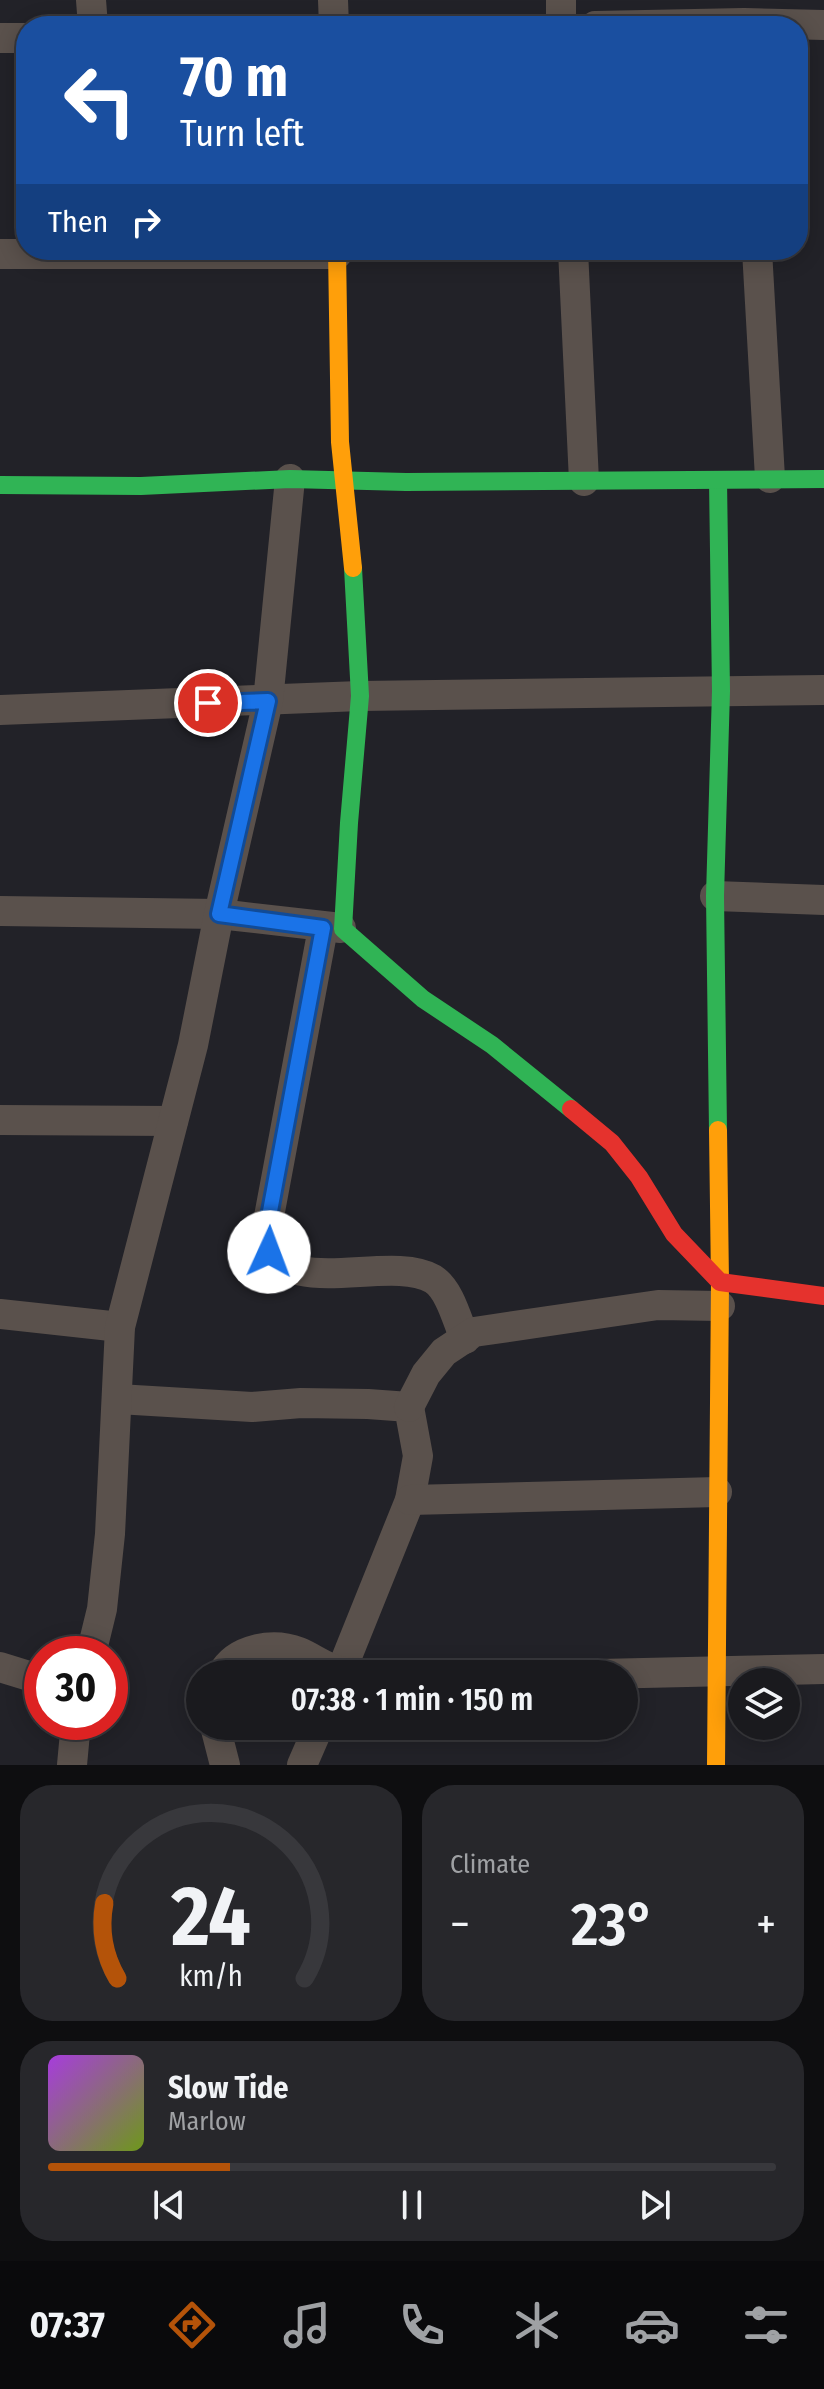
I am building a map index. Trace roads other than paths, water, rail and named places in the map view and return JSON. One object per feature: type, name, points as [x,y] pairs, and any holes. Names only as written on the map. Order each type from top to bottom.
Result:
[{"type":"street","points":[[337,260],[340,442],[356,602],[360,696],[349,823],[333,928],[265,1238],[269,1252],[277,1261],[295,1271],[416,1273],[435,1280],[446,1294],[465,1339]]},
{"type":"street","points":[[573,260],[584,481]]},
{"type":"street","points":[[758,260],[770,478]]},
{"type":"street","points":[[0,485],[141,486],[290,479],[406,482],[824,479]]},
{"type":"street","points":[[95,1636],[106,1579],[120,1327],[193,1045],[219,914],[268,701],[290,479]]},
{"type":"street","points":[[716,1765],[720,1294],[715,896],[721,691],[718,480]]},
{"type":"street","points":[[0,710],[360,696],[824,690]]},
{"type":"street","points":[[715,896],[824,900]]},
{"type":"street","points":[[0,911],[219,914],[333,928],[423,999],[492,1045],[612,1143],[639,1177],[674,1234],[699,1262],[720,1294]]},
{"type":"street","points":[[0,1120],[173,1121]]},
{"type":"street","points":[[345,1660],[410,1500],[418,1456],[409,1407],[426,1374],[444,1352],[474,1332],[720,1294],[824,1296]]},
{"type":"street","points":[[0,1314],[120,1327]]},
{"type":"street","points":[[118,1399],[252,1407],[341,1403],[409,1407]]},
{"type":"street","points":[[410,1500],[717,1492]]},
{"type":"street","points":[[235,1660],[243,1653],[273,1647],[297,1651],[315,1660]]},
{"type":"street","points":[[0,1667],[24,1674]]},
{"type":"street","points":[[638,1673],[824,1669]]},
{"type":"street","points":[[72,1765],[74,1740]]},
{"type":"street","points":[[219,1740],[225,1765]]},
{"type":"street","points":[[302,1765],[313,1740]]}]
